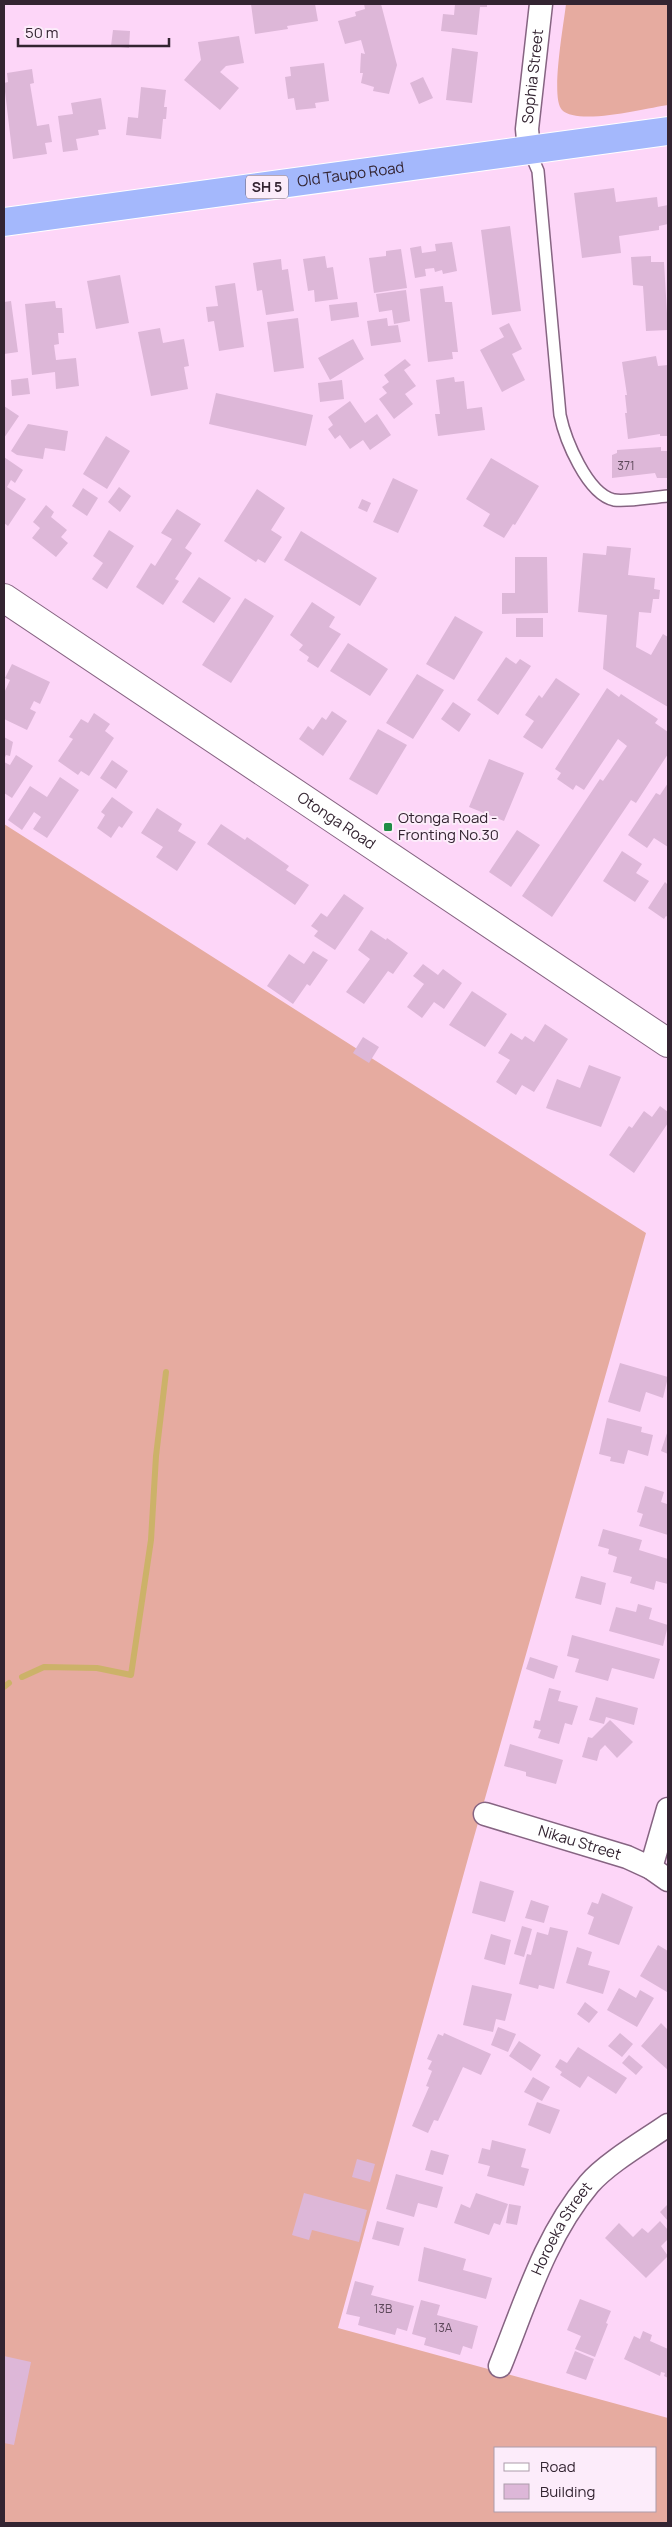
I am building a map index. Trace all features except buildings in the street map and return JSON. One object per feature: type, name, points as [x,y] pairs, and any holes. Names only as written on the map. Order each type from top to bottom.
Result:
[{"type":"highway","name":"Old Taupo Road","points":[[4,222],[668,131]]},
{"type":"street","name":"Sophia Street","points":[[529,150],[527,129],[541,4]]},
{"type":"street","name":"Otonga Road","points":[[4,598],[668,1043]]},
{"type":"street","points":[[660,1874],[668,1809]]},
{"type":"street","name":"Nikau Street","points":[[486,1814],[626,1857],[660,1874]]},
{"type":"street","name":"Horoeka Street","points":[[500,2366],[545,2255],[567,2215],[590,2183],[629,2151],[668,2125]]},
{"type":"lane","points":[[529,150],[538,171],[560,415],[564,434],[585,475],[601,493],[614,500],[668,496]]},
{"type":"shaded area","points":[[566,4],[668,4],[668,105],[597,116],[570,115],[562,110],[557,91],[557,76]]},
{"type":"shaded area","points":[[4,824],[646,1233],[472,1844],[338,2328],[668,2418],[668,2523],[4,2523]]},
{"type":"waterway","points":[[22,1677],[44,1667],[97,1668],[131,1675],[151,1540],[156,1456],[166,1372]]},
{"type":"waterway","points":[[4,1687],[9,1683]]},
{"type":"place","name":"Otonga Road - Fronting No.30","points":[[388,827]]}]
